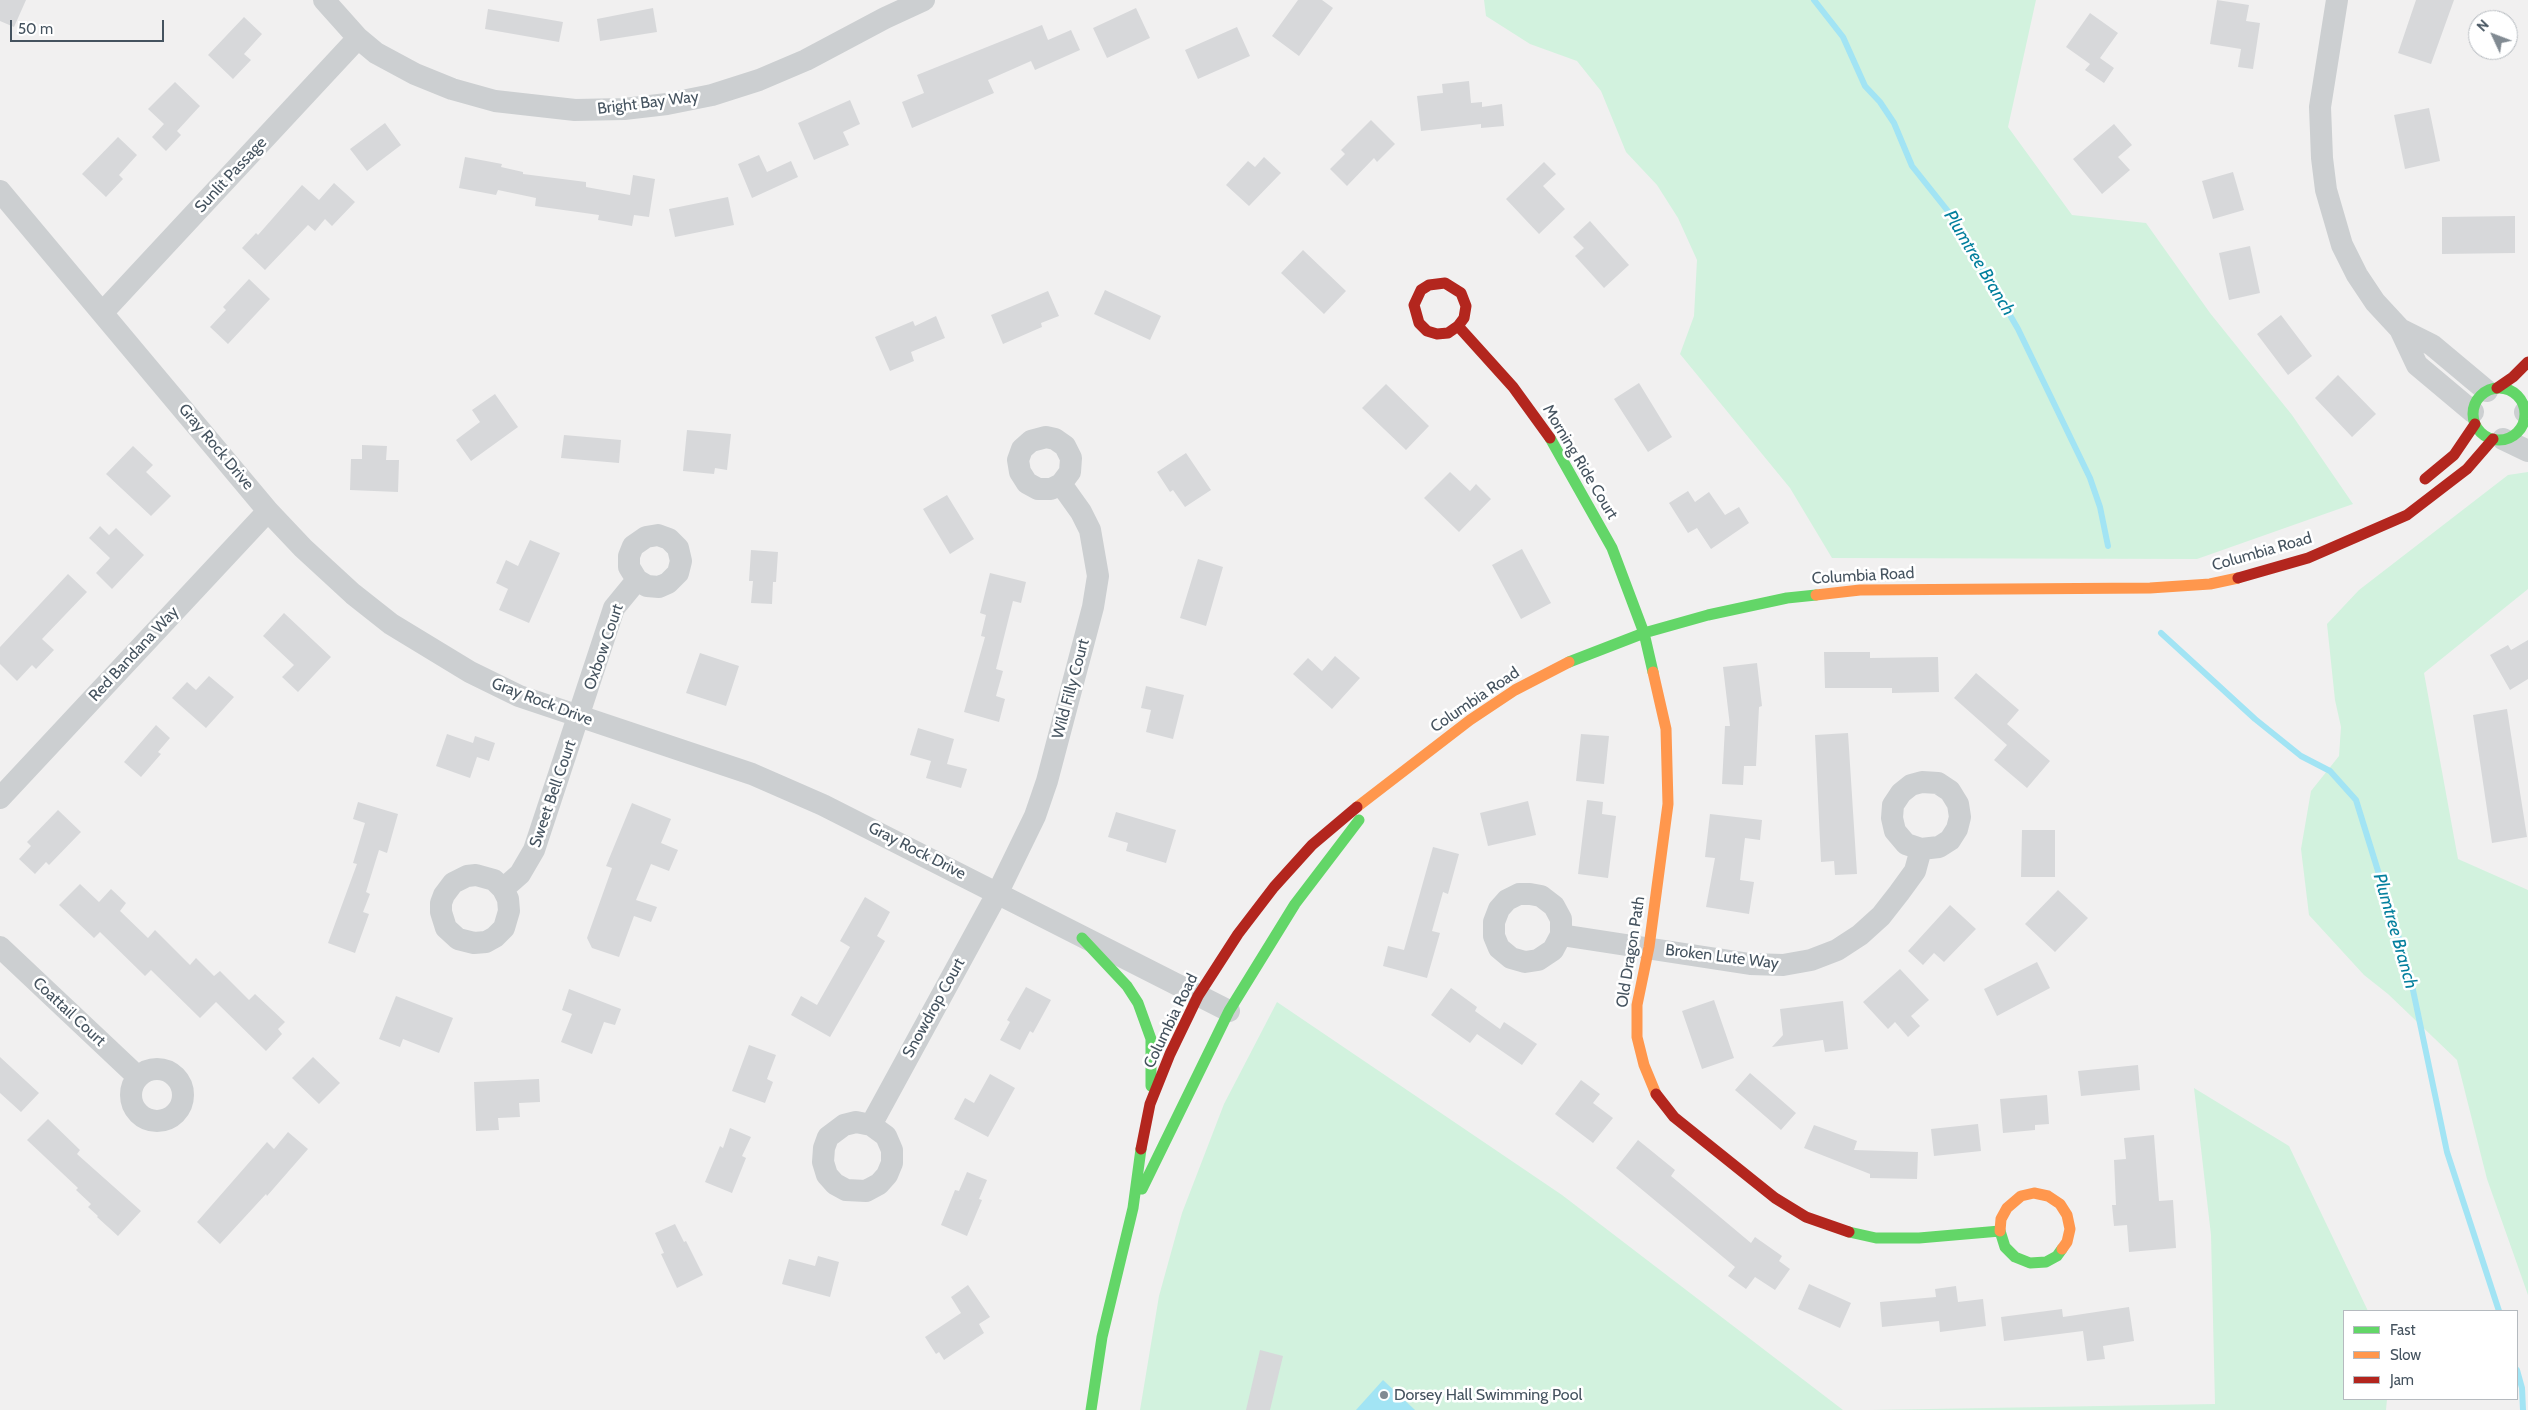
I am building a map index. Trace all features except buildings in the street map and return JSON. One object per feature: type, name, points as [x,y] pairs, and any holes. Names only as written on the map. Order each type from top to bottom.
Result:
[{"type":"street","name":"Bright Bay Way","points":[[324,0],[358,38],[376,53],[415,74],[452,89],[495,101],[575,110],[624,109],[667,104],[712,95],[759,80],[806,60],[885,18],[924,0]]},
{"type":"street","points":[[2336,0],[2320,107],[2322,158],[2329,207],[2342,245],[2357,275],[2375,302],[2400,330],[2417,364],[2474,418],[2486,436],[2528,452]]},
{"type":"street","name":"Sunlit Passage","points":[[104,312],[358,38]]},
{"type":"street","name":"Gray Rock Drive","points":[[0,190],[104,312],[268,511],[303,548],[353,594],[391,624],[470,672],[519,696],[752,774],[839,812],[998,892],[1082,938],[1229,1011]]},
{"type":"street","points":[[1446,282],[1461,292],[1466,306],[1464,318],[1458,326],[1448,333],[1437,334],[1427,330],[1418,323],[1414,305],[1422,290],[1429,285],[1446,282]]},
{"type":"street","name":"Morning Ride Court","points":[[1458,326],[1513,387],[1547,432],[1578,484],[1612,548],[1644,632]]},
{"type":"street","points":[[2400,330],[2432,345],[2492,389],[2514,392],[2526,408],[2525,420],[2517,433],[2498,439]]},
{"type":"street","points":[[2417,486],[2454,455],[2474,418],[2480,396],[2528,362]]},
{"type":"street","name":"Columbia Road","points":[[1091,1410],[1102,1337],[1132,1208],[1150,1104],[1170,1054],[1198,996],[1238,934],[1274,887],[1312,846],[1402,772],[1470,720],[1515,690],[1564,664],[1644,632],[1708,615],[1787,598],[1860,590],[2150,588],[2210,584],[2257,574],[2308,558],[2361,533],[2407,515],[2468,469],[2498,439]]},
{"type":"street","name":"Wild Filly Court","points":[[998,892],[1039,805],[1093,607],[1098,576],[1090,530],[1081,512],[1062,484]]},
{"type":"street","name":"Columbia Road","points":[[2361,533],[2388,510]]},
{"type":"street","name":"Red Bandana Way","points":[[0,798],[268,511]]},
{"type":"street","name":"Oxbow Court","points":[[580,718],[614,608],[637,580]]},
{"type":"street","name":"Old Dragon Path","points":[[1644,632],[1666,729],[1668,766],[1668,804],[1650,947],[1637,1005],[1637,1037],[1644,1066],[1656,1093],[1674,1117],[1697,1137],[1776,1198],[1806,1217],[1839,1230],[1876,1238],[1919,1238],[2000,1232]]},
{"type":"street","name":"Sweet Bell Court","points":[[503,889],[520,874],[534,850],[580,718]]},
{"type":"street","name":"Columbia Road","points":[[1132,1208],[1229,1011],[1295,904],[1361,818],[1402,772]]},
{"type":"street","name":"Broken Lute Way","points":[[1561,935],[1650,947],[1750,964],[1783,965],[1811,960],[1837,950],[1860,935],[1881,916],[1915,871],[1921,850]]},
{"type":"street","name":"Snowdrop Court","points":[[871,1125],[998,892]]},
{"type":"street","points":[[1082,938],[1127,986],[1145,1017],[1151,1039],[1150,1104]]},
{"type":"street","name":"Coattail Court","points":[[0,947],[138,1076]]},
{"type":"street","points":[[2034,1193],[2048,1196],[2060,1204],[2067,1216],[2070,1229],[2067,1242],[2056,1256],[2046,1262],[2030,1263],[2015,1257],[2005,1247],[2000,1232],[2001,1219],[2006,1208],[2020,1196],[2034,1193]]},
{"type":"green space","points":[[1484,0],[2036,0],[2008,127],[2072,215],[2146,223],[2210,313],[2292,415],[2353,504],[2197,559],[1832,558],[1790,488],[1680,354],[1694,316],[1697,260],[1678,218],[1657,185],[1626,152],[1601,91],[1577,61],[1530,44],[1486,16]]},
{"type":"green space","points":[[2528,472],[2528,589],[2424,673],[2458,859],[2528,890],[2528,1295],[2487,1179],[2457,1060],[2388,994],[2364,975],[2309,915],[2301,849],[2311,791],[2339,756],[2341,727],[2335,700],[2327,624],[2359,590],[2508,475]]},
{"type":"green space","points":[[1277,1002],[1562,1195],[1843,1410],[1140,1410],[1159,1296],[1182,1213],[1224,1104]]},
{"type":"green space","points":[[2194,1088],[2289,1146],[2368,1310],[2343,1310],[2343,1400],[2387,1400],[2386,1410],[1872,1410],[2215,1404],[2211,1235]]},
{"type":"water","name":"Dorsey Hall Swimming Pool","points":[[1383,1380],[1415,1410],[1356,1410]]},
{"type":"waterway","name":"Plumtree Branch","points":[[1814,0],[1843,37],[1865,86],[1880,102],[1894,123],[1912,166],[1955,220],[2018,329],[2090,478],[2100,507],[2108,546]]},
{"type":"waterway","name":"Plumtree Branch","points":[[2161,633],[2255,719],[2301,756],[2330,771],[2356,800],[2409,971],[2447,1152],[2499,1310]]},
{"type":"waterway","name":"Plumtree Branch","points":[[2518,1374],[2522,1388],[2523,1410]]},
{"type":"traffic: fast","points":[[2499,388],[2509,390],[2517,396],[2523,404],[2525,414],[2523,424],[2517,432],[2509,438],[2499,440],[2489,438],[2481,432],[2475,424],[2473,414],[2475,404],[2481,396],[2489,390],[2499,388]]},
{"type":"traffic: fast","points":[[1550,438],[1612,548],[1644,633],[1653,672]]},
{"type":"traffic: fast","points":[[1569,662],[1644,633],[1708,615],[1787,598],[1816,595]]},
{"type":"traffic: fast","points":[[1142,1189],[1229,1011],[1295,904],[1359,820]]},
{"type":"traffic: fast","points":[[1082,938],[1127,986],[1138,1003],[1151,1039],[1151,1086]]},
{"type":"traffic: fast","points":[[1091,1410],[1102,1337],[1133,1208],[1141,1149]]},
{"type":"traffic: fast","points":[[1849,1232],[1876,1238],[1919,1238],[2000,1231],[2005,1247],[2015,1257],[2030,1263],[2046,1262],[2057,1256],[2062,1249]]},
{"type":"traffic: slow","points":[[1816,595],[1860,590],[2150,588],[2210,584],[2238,578]]},
{"type":"traffic: slow","points":[[1357,807],[1470,720],[1515,690],[1569,662]]},
{"type":"traffic: slow","points":[[1653,672],[1666,729],[1668,804],[1649,947],[1637,1005],[1637,1037],[1644,1065],[1656,1094]]},
{"type":"traffic: slow","points":[[2000,1231],[2001,1219],[2007,1208],[2021,1196],[2034,1193],[2048,1196],[2060,1204],[2067,1215],[2070,1229],[2067,1242],[2062,1249]]},
{"type":"traffic: jam","points":[[1458,326],[1464,318],[1466,306],[1461,293],[1445,283],[1429,285],[1421,290],[1414,305],[1419,323],[1427,331],[1437,334],[1448,333],[1458,326],[1513,387],[1550,438]]},
{"type":"traffic: jam","points":[[2497,388],[2513,377],[2528,362]]},
{"type":"traffic: jam","points":[[2425,479],[2454,455],[2475,424]]},
{"type":"traffic: jam","points":[[2238,578],[2308,558],[2407,515],[2467,469],[2493,439]]},
{"type":"traffic: jam","points":[[1141,1149],[1150,1104],[1170,1054],[1198,996],[1238,934],[1274,887],[1312,845],[1357,807]]},
{"type":"traffic: jam","points":[[1656,1094],[1674,1117],[1775,1198],[1806,1217],[1849,1232]]},
{"type":"place","name":"Dorsey Hall Swimming Pool","points":[[1384,1395]]}]
